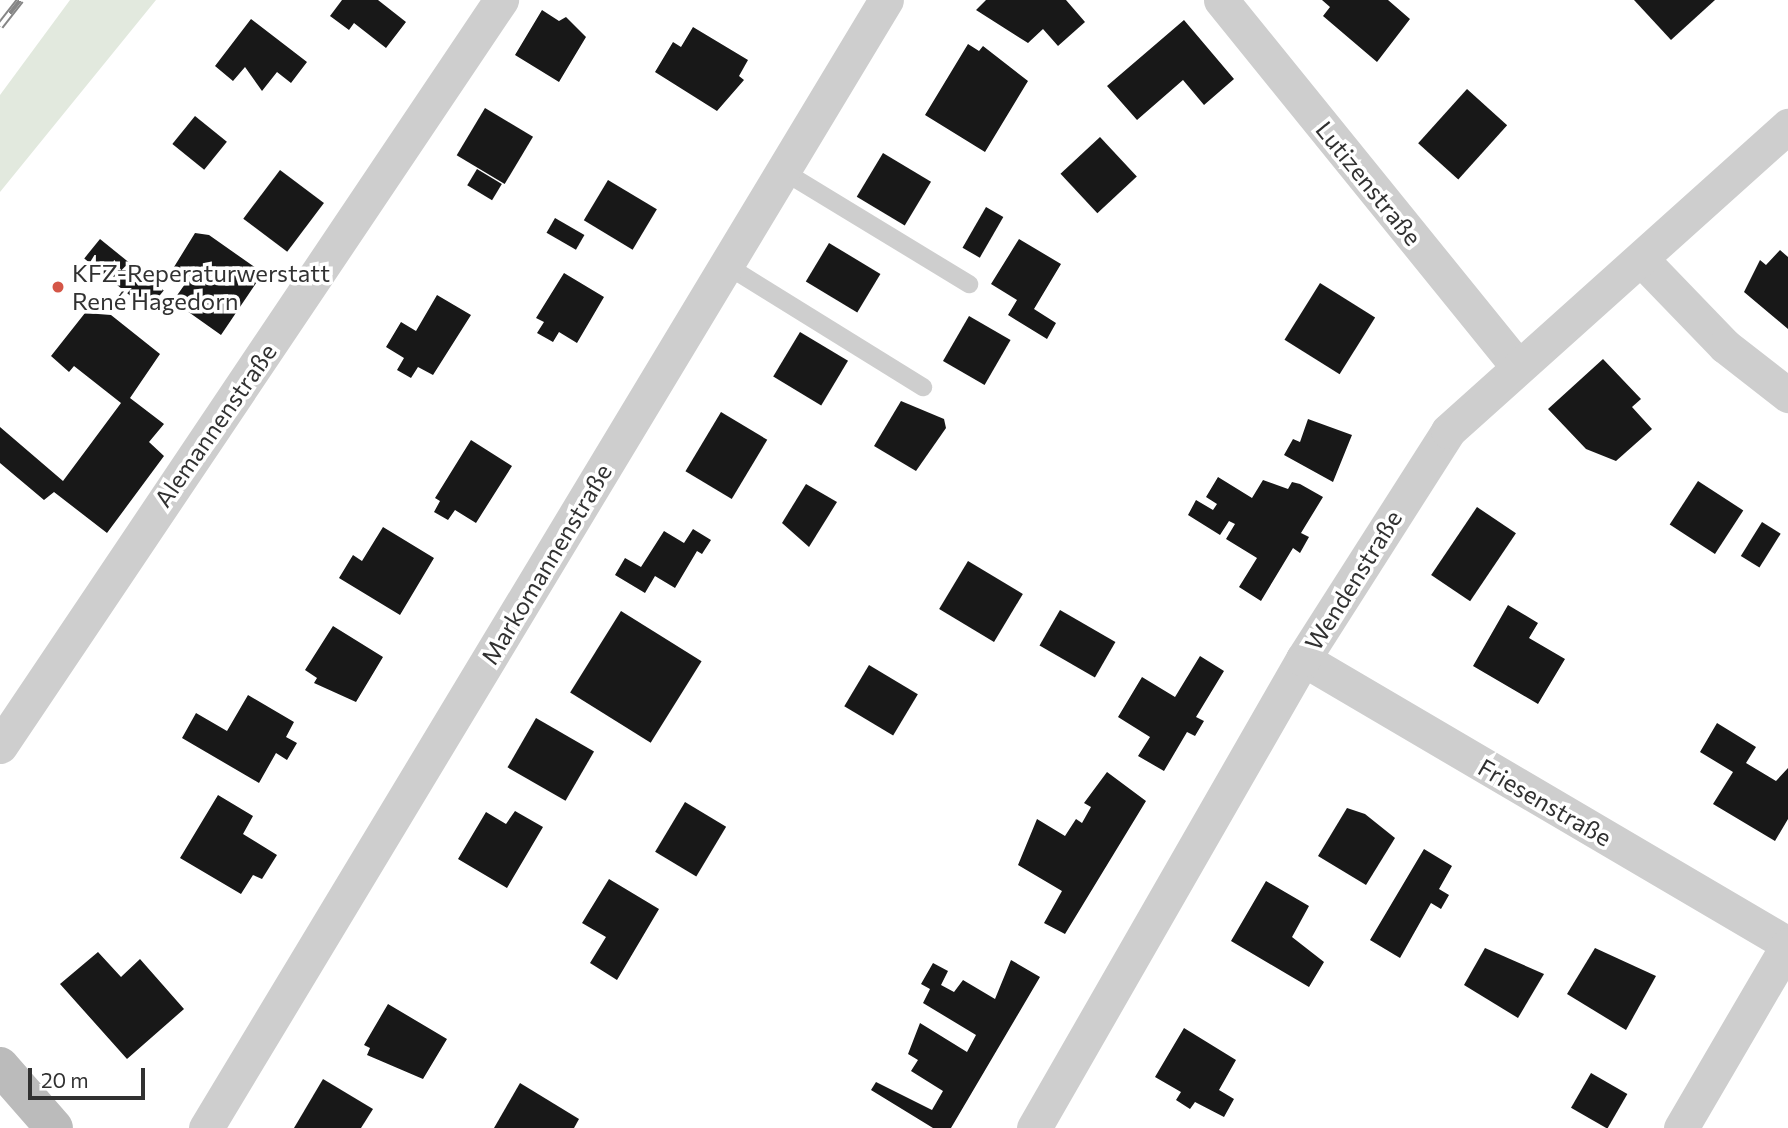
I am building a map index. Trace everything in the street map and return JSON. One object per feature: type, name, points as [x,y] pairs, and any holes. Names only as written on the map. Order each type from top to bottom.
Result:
[{"type":"street","name":"Alemannenstraße","points":[[0,746],[501,0]]},
{"type":"street","name":"Markomannenstraße","points":[[206,1128],[886,0]]},
{"type":"street","name":"Lutizenstraße","points":[[1221,0],[1517,366]]},
{"type":"street","name":"Wendenstraße","points":[[1034,1128],[1303,659],[1448,430],[1517,366],[1643,260],[1788,126]]},
{"type":"street","points":[[1643,260],[1725,345],[1788,395]]},
{"type":"street","name":"Friesenstraße","points":[[1303,659],[1788,945]]},
{"type":"street","points":[[1681,1128],[1788,945]]},
{"type":"street","points":[[0,1066],[54,1128]]},
{"type":"lane","points":[[783,172],[969,284]]},
{"type":"lane","points":[[726,265],[923,387]]},
{"type":"shaded area","points":[[70,0],[156,0],[0,192],[0,95]]},
{"type":"building","points":[[342,0],[378,0],[406,22],[386,48],[354,23],[349,30],[330,16]]},
{"type":"building","points":[[986,0],[1066,0],[1085,22],[1058,46],[1043,29],[1028,43],[976,10]]},
{"type":"building","points":[[1322,0],[1388,0],[1410,19],[1377,62],[1323,16],[1330,7]]},
{"type":"building","points":[[1634,0],[1715,0],[1671,40]]},
{"type":"building","points":[[542,10],[559,21],[566,17],[586,37],[559,82],[515,55]]},
{"type":"building","points":[[251,19],[307,62],[291,83],[277,72],[262,91],[245,67],[233,81],[215,66]]},
{"type":"building","points":[[1184,20],[1234,79],[1204,105],[1183,80],[1137,120],[1107,86]]},
{"type":"building","points":[[693,27],[748,60],[739,76],[744,80],[717,111],[655,72],[673,42],[681,47]]},
{"type":"building","points":[[968,44],[979,51],[983,46],[1028,81],[985,152],[925,115]]},
{"type":"building","points":[[1467,89],[1507,125],[1458,179],[1418,143]]},
{"type":"building","points":[[485,108],[533,137],[505,184],[457,155]]},
{"type":"building","points":[[195,116],[227,142],[204,170],[172,144]]},
{"type":"building","points":[[1100,137],[1137,176],[1097,213],[1061,174]]},
{"type":"building","points":[[883,153],[931,182],[905,226],[857,197]]},
{"type":"building","points":[[477,169],[502,184],[492,200],[467,185]]},
{"type":"building","points":[[280,170],[324,203],[287,252],[243,219]]},
{"type":"building","points":[[608,180],[657,209],[633,250],[584,220]]},
{"type":"building","points":[[986,207],[1003,217],[980,258],[962,248]]},
{"type":"building","points":[[555,218],[584,235],[576,250],[546,233]]},
{"type":"building","points":[[195,233],[209,235],[263,273],[221,335],[173,301],[190,277],[174,267]]},
{"type":"building","points":[[100,239],[164,291],[148,310],[84,258]]},
{"type":"building","points":[[1019,239],[1061,264],[1034,309],[1056,323],[1047,339],[1008,315],[1017,300],[991,284]]},
{"type":"building","points":[[829,243],[880,274],[857,312],[806,282]]},
{"type":"building","points":[[1780,250],[1788,257],[1788,329],[1744,292],[1760,260],[1766,265]]},
{"type":"building","points":[[564,273],[604,297],[577,343],[559,332],[553,342],[537,333],[544,322],[536,318]]},
{"type":"building","points":[[1320,283],[1375,317],[1340,374],[1284,340]]},
{"type":"building","points":[[437,295],[471,315],[433,375],[418,367],[411,378],[397,370],[404,358],[386,347],[401,322],[416,331]]},
{"type":"building","points":[[85,313],[111,315],[160,354],[130,398],[164,424],[149,442],[164,456],[107,533],[54,492],[44,500],[0,463],[0,427],[63,481],[121,403],[74,366],[69,372],[51,356]]},
{"type":"building","points":[[969,316],[1011,340],[985,385],[943,361]]},
{"type":"building","points":[[800,332],[848,361],[821,405],[773,377]]},
{"type":"building","points":[[1603,359],[1641,399],[1632,407],[1652,429],[1616,461],[1586,449],[1548,409]]},
{"type":"building","points":[[901,401],[944,419],[946,428],[916,471],[874,446]]},
{"type":"building","points":[[721,412],[767,440],[732,499],[685,471]]},
{"type":"building","points":[[1308,419],[1352,435],[1333,482],[1284,455],[1293,439],[1300,442]]},
{"type":"building","points":[[471,440],[512,466],[476,523],[455,510],[448,520],[434,512],[440,501],[435,498]]},
{"type":"building","points":[[1218,477],[1252,498],[1263,480],[1288,489],[1292,482],[1300,484],[1323,497],[1301,533],[1309,537],[1300,553],[1293,548],[1261,601],[1239,587],[1257,558],[1226,539],[1235,524],[1229,521],[1220,535],[1188,515],[1196,500],[1213,510],[1217,504],[1206,497]]},
{"type":"building","points":[[1698,481],[1743,510],[1715,554],[1670,525]]},
{"type":"building","points":[[806,484],[837,502],[809,547],[782,523]]},
{"type":"building","points":[[1477,507],[1516,533],[1470,601],[1431,575]]},
{"type":"building","points":[[1762,522],[1781,534],[1759,568],[1741,556]]},
{"type":"building","points":[[383,527],[434,558],[400,615],[339,578],[353,555],[362,561]]},
{"type":"building","points":[[693,529],[711,540],[702,554],[697,551],[675,588],[655,576],[645,593],[615,575],[625,558],[641,567],[664,531],[684,543]]},
{"type":"building","points":[[968,561],[1023,594],[994,642],[939,609]]},
{"type":"building","points":[[1508,605],[1538,623],[1529,638],[1565,659],[1538,704],[1473,666]]},
{"type":"building","points":[[1060,610],[1115,642],[1095,678],[1040,646]]},
{"type":"building","points":[[621,611],[702,661],[651,743],[570,692]]},
{"type":"building","points":[[333,626],[383,657],[356,702],[314,683],[317,678],[305,670]]},
{"type":"building","points":[[1200,656],[1224,671],[1196,717],[1204,721],[1195,736],[1187,732],[1164,771],[1138,756],[1150,737],[1118,717],[1142,677],[1175,697]]},
{"type":"building","points":[[869,665],[918,694],[893,736],[844,706]]},
{"type":"building","points":[[248,695],[294,722],[286,737],[297,743],[287,760],[276,753],[259,783],[182,738],[196,713],[227,731]]},
{"type":"building","points":[[536,718],[594,752],[566,801],[508,767]]},
{"type":"building","points":[[1717,723],[1756,747],[1746,763],[1776,781],[1788,768],[1788,819],[1775,841],[1713,804],[1733,772],[1700,752]]},
{"type":"building","points":[[1107,772],[1146,801],[1065,934],[1044,923],[1062,891],[1018,865],[1037,819],[1065,836],[1076,819],[1082,823],[1091,807],[1084,803]]},
{"type":"building","points":[[218,795],[253,816],[243,834],[277,855],[262,879],[253,875],[241,894],[180,858]]},
{"type":"building","points":[[685,802],[726,827],[696,876],[655,852]]},
{"type":"building","points":[[1347,808],[1365,814],[1395,838],[1366,885],[1318,856]]},
{"type":"building","points":[[515,811],[543,827],[507,888],[458,859],[486,812],[506,824]]},
{"type":"building","points":[[1424,849],[1452,866],[1439,889],[1449,895],[1441,909],[1431,903],[1400,958],[1370,940]]},
{"type":"building","points":[[609,879],[659,909],[617,980],[590,963],[606,937],[582,923]]},
{"type":"building","points":[[1266,881],[1309,906],[1292,937],[1324,962],[1309,987],[1231,941]]},
{"type":"building","points":[[1485,948],[1544,974],[1518,1018],[1464,985]]},
{"type":"building","points":[[1595,948],[1656,976],[1626,1030],[1567,994]]},
{"type":"building","points":[[98,952],[121,977],[140,959],[184,1009],[127,1059],[60,984]]},
{"type":"building","points":[[1011,960],[1040,977],[951,1128],[933,1128],[871,1090],[876,1082],[932,1110],[943,1091],[911,1071],[918,1060],[908,1054],[920,1023],[967,1052],[976,1035],[923,1003],[930,989],[921,984],[933,963],[948,971],[941,985],[954,992],[963,980],[995,999]]},
{"type":"building","points":[[388,1004],[447,1039],[423,1079],[367,1055],[370,1048],[364,1045]]},
{"type":"building","points":[[1184,1028],[1236,1060],[1219,1090],[1234,1099],[1224,1117],[1195,1102],[1190,1109],[1176,1100],[1181,1092],[1155,1077]]},
{"type":"building","points":[[1591,1073],[1627,1094],[1608,1128],[1571,1108]]},
{"type":"building","points":[[323,1079],[373,1109],[361,1128],[294,1128]]},
{"type":"building","points":[[520,1083],[579,1119],[574,1128],[494,1128]]},
{"type":"railway","points":[[0,26],[20,0]]},
{"type":"place","name":"KFZ-Reperaturwerstatt René Hagedorn","points":[[58,287]]}]
